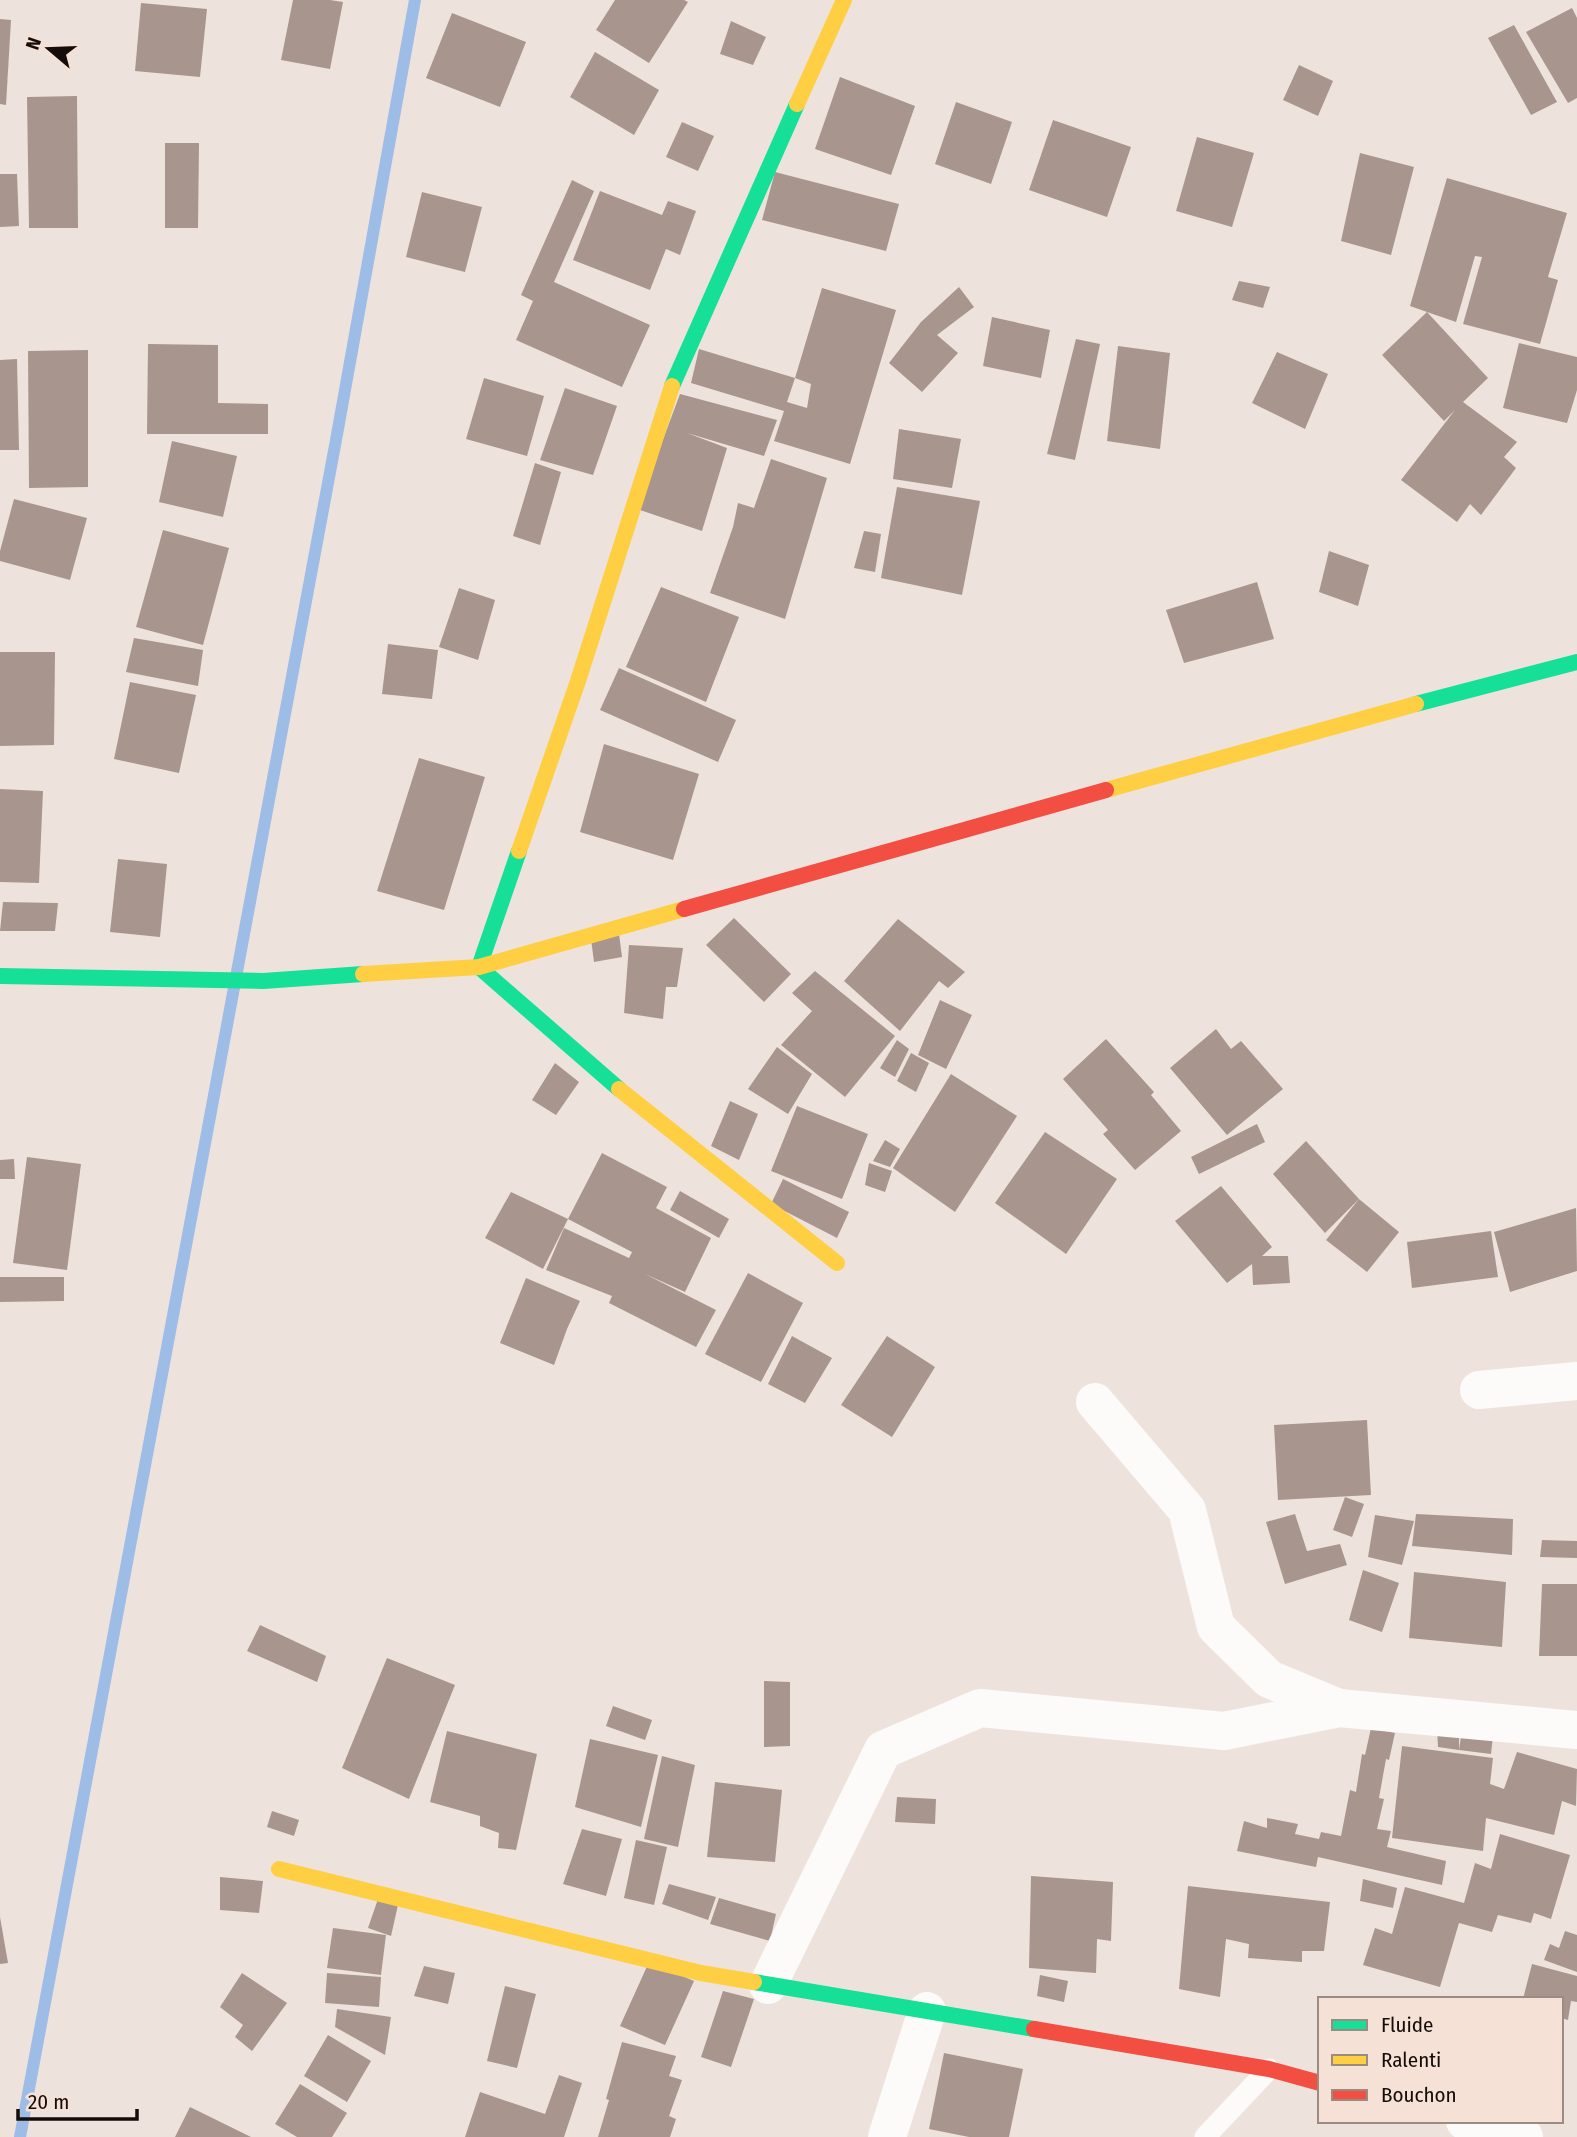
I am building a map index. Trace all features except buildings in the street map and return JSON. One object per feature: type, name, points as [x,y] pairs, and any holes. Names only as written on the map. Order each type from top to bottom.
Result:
[{"type":"street","points":[[479,967],[578,681],[676,375],[844,0]]},
{"type":"street","points":[[0,976],[262,981],[479,967],[1374,715],[1577,662]]},
{"type":"street","points":[[479,967],[641,1108],[837,1263]]},
{"type":"street","points":[[1479,1390],[1577,1381]]},
{"type":"street","points":[[1095,1402],[1188,1510],[1216,1627],[1269,1679],[1339,1708]]},
{"type":"street","points":[[768,1985],[883,1750],[980,1708],[1224,1731],[1339,1708],[1577,1730]]},
{"type":"street","points":[[279,1868],[701,1973],[1269,2069],[1318,2082]]},
{"type":"street","points":[[887,2137],[928,2011]]},
{"type":"street","points":[[1472,2123],[1524,2137]]},
{"type":"lane","points":[[1205,2137],[1269,2069]]},
{"type":"waterway","points":[[20,2137],[336,440],[415,0]]},
{"type":"traffic: fast","points":[[672,386],[797,104]]},
{"type":"traffic: fast","points":[[1416,704],[1577,662]]},
{"type":"traffic: fast","points":[[519,851],[479,967],[619,1089]]},
{"type":"traffic: fast","points":[[0,976],[263,981],[363,974]]},
{"type":"traffic: fast","points":[[754,1982],[1034,2029]]},
{"type":"traffic: slow","points":[[797,104],[844,0]]},
{"type":"traffic: slow","points":[[519,851],[578,681],[672,386]]},
{"type":"traffic: slow","points":[[1106,790],[1416,704]]},
{"type":"traffic: slow","points":[[363,974],[479,967],[684,909]]},
{"type":"traffic: slow","points":[[619,1089],[837,1263]]},
{"type":"traffic: slow","points":[[279,1869],[701,1973],[754,1982]]},
{"type":"traffic: jam","points":[[684,909],[1106,790]]},
{"type":"traffic: jam","points":[[1034,2029],[1269,2069],[1318,2082]]}]
